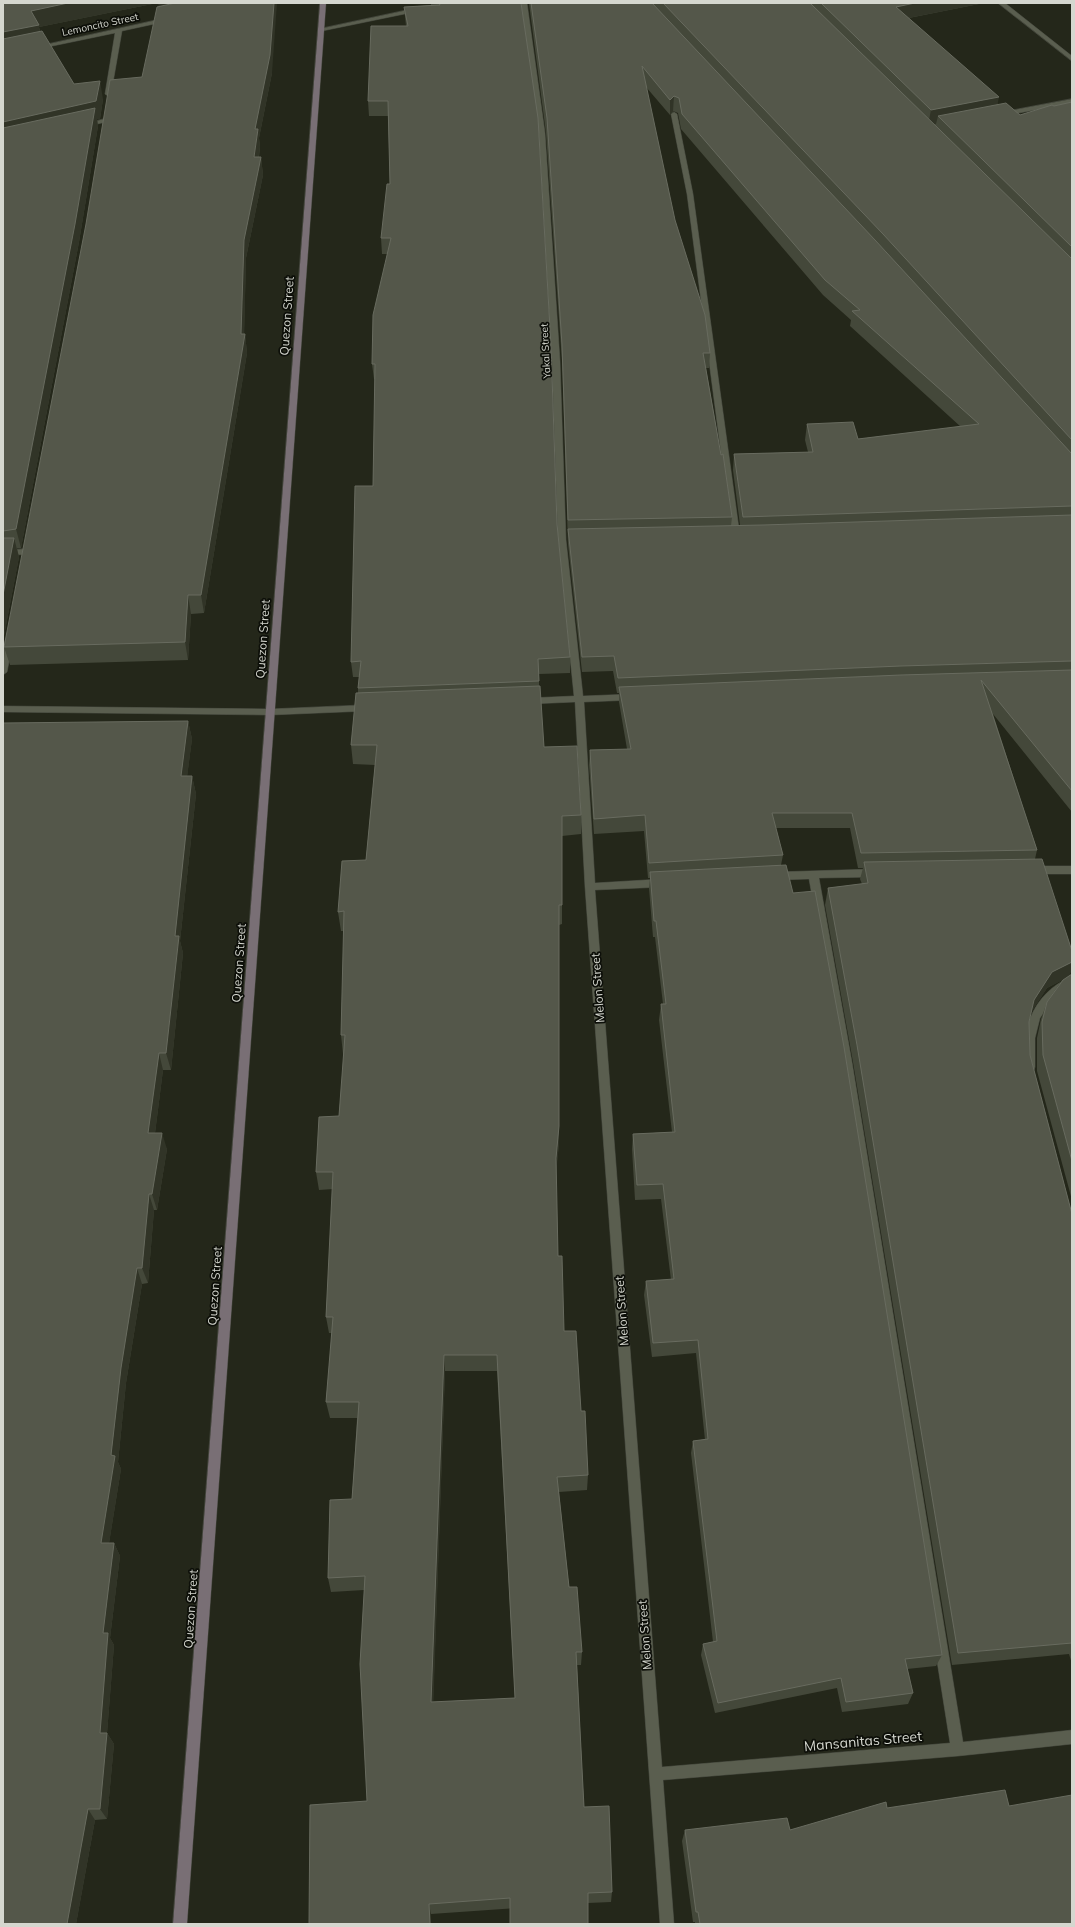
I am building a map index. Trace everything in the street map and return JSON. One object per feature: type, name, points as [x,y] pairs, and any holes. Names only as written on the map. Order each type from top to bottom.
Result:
[{"type":"street","name":"Quezon Street","points":[[180,1924],[323,3]]},
{"type":"street","name":"Yakal Street","points":[[524,3],[542,133],[566,540],[579,699]]},
{"type":"street","points":[[1001,3],[1072,60]]},
{"type":"street","points":[[322,29],[423,9]]},
{"type":"street","name":"Lemoncito Street","points":[[34,48],[170,19]]},
{"type":"street","points":[[73,127],[104,117],[119,30]]},
{"type":"street","points":[[994,116],[1072,101]]},
{"type":"street","points":[[674,114],[690,194],[736,536]]},
{"type":"street","points":[[3,553],[26,552]]},
{"type":"street","points":[[3,672],[10,634]]},
{"type":"street","points":[[523,701],[643,696]]},
{"type":"street","name":"Melon Street","points":[[579,699],[590,887],[666,1924]]},
{"type":"street","points":[[3,709],[270,712],[373,707]]},
{"type":"street","points":[[1025,871],[1072,870]]},
{"type":"street","points":[[766,877],[813,874],[884,873]]},
{"type":"street","points":[[813,874],[850,1077],[958,1750]]},
{"type":"street","points":[[590,887],[670,882]]},
{"type":"street","points":[[1032,1079],[1030,1038],[1035,1017],[1052,992],[1072,981]]},
{"type":"street","name":"Mansanitas Street","points":[[655,1774],[958,1750],[1072,1737]]},
{"type":"building","points":[[3,3],[68,3],[31,11],[39,25],[3,32]]},
{"type":"building","points":[[175,3],[274,3],[270,55],[255,129],[258,129],[254,157],[261,157],[244,240],[241,334],[245,334],[201,595],[188,595],[185,642],[4,647],[86,224],[110,80],[142,77],[157,7]]},
{"type":"building","points":[[439,3],[521,3],[538,118],[551,346],[557,524],[570,657],[538,659],[539,681],[358,688],[361,661],[351,662],[355,486],[373,486],[375,364],[372,364],[373,315],[391,238],[381,238],[387,184],[390,184],[388,101],[368,101],[371,26],[408,26],[404,7],[440,5]]},
{"type":"building","points":[[531,3],[652,3],[875,240],[1072,454],[1072,506],[743,517],[734,454],[813,452],[807,424],[853,422],[858,439],[979,424],[852,311],[860,310],[825,280],[682,114],[679,98],[674,96],[670,100],[642,66],[675,220],[705,315],[710,353],[703,353],[721,455],[723,454],[732,517],[568,520],[562,345],[547,118]]},
{"type":"building","points":[[663,3],[810,3],[1072,259],[1072,440],[883,234]]},
{"type":"building","points":[[821,3],[915,3],[896,7],[999,97],[931,110]]},
{"type":"building","points":[[42,31],[74,84],[100,81],[96,101],[3,122],[3,39]]},
{"type":"building","points":[[1072,102],[1072,247],[938,116],[1006,103],[1020,115],[1052,105],[1054,106]]},
{"type":"building","points":[[95,108],[75,224],[16,529],[3,531],[3,128]]},
{"type":"building","points":[[1072,515],[1072,661],[901,666],[618,678],[614,656],[582,657],[568,529],[763,525]]},
{"type":"building","points":[[3,538],[14,538],[3,595]]},
{"type":"building","points":[[1072,670],[1072,791],[981,680],[1037,850],[861,853],[852,813],[772,813],[783,855],[649,863],[645,815],[594,819],[590,750],[631,749],[619,687],[901,675]]},
{"type":"building","points":[[540,686],[544,747],[577,746],[581,815],[562,816],[562,905],[559,905],[559,1126],[556,1158],[558,1256],[562,1256],[564,1331],[576,1331],[581,1411],[585,1411],[588,1475],[557,1477],[569,1587],[577,1587],[582,1652],[576,1652],[584,1807],[609,1806],[612,1892],[588,1893],[588,1924],[510,1924],[510,1898],[429,1904],[430,1924],[309,1924],[310,1805],[367,1801],[360,1664],[365,1576],[328,1578],[330,1500],[352,1499],[359,1402],[326,1402],[333,1317],[326,1317],[333,1172],[316,1172],[319,1117],[339,1116],[345,1035],[341,1035],[344,911],[338,912],[342,861],[366,860],[377,745],[351,745],[356,693]],"holes":[[[444,1355],[497,1355],[515,1698],[431,1702]]]},
{"type":"building","points":[[188,721],[181,776],[192,776],[175,936],[179,936],[166,1053],[159,1053],[148,1133],[162,1133],[152,1194],[149,1194],[142,1268],[137,1268],[121,1368],[111,1455],[115,1456],[101,1543],[114,1543],[103,1633],[108,1633],[100,1733],[107,1733],[100,1809],[88,1809],[67,1924],[3,1924],[3,723]]},
{"type":"building","points":[[1042,859],[1072,951],[1072,962],[1052,972],[1034,1000],[1029,1022],[1030,1055],[1072,1214],[1072,1643],[958,1653],[857,1045],[828,888],[868,883],[864,862]]},
{"type":"building","points":[[786,865],[793,893],[815,891],[844,1047],[942,1655],[905,1659],[913,1693],[846,1702],[841,1678],[718,1703],[703,1644],[717,1641],[693,1441],[708,1439],[698,1340],[653,1343],[646,1281],[674,1279],[663,1184],[637,1185],[633,1134],[675,1132],[661,1004],[666,1004],[656,921],[654,921],[650,872]]},
{"type":"building","points":[[1072,974],[1072,1161],[1043,1055],[1042,1022],[1047,1002],[1063,980]]},
{"type":"building","points":[[1005,1790],[1009,1806],[1072,1795],[1072,1924],[700,1924],[698,1912],[696,1912],[685,1830],[787,1818],[790,1830],[886,1802],[887,1808]]}]
